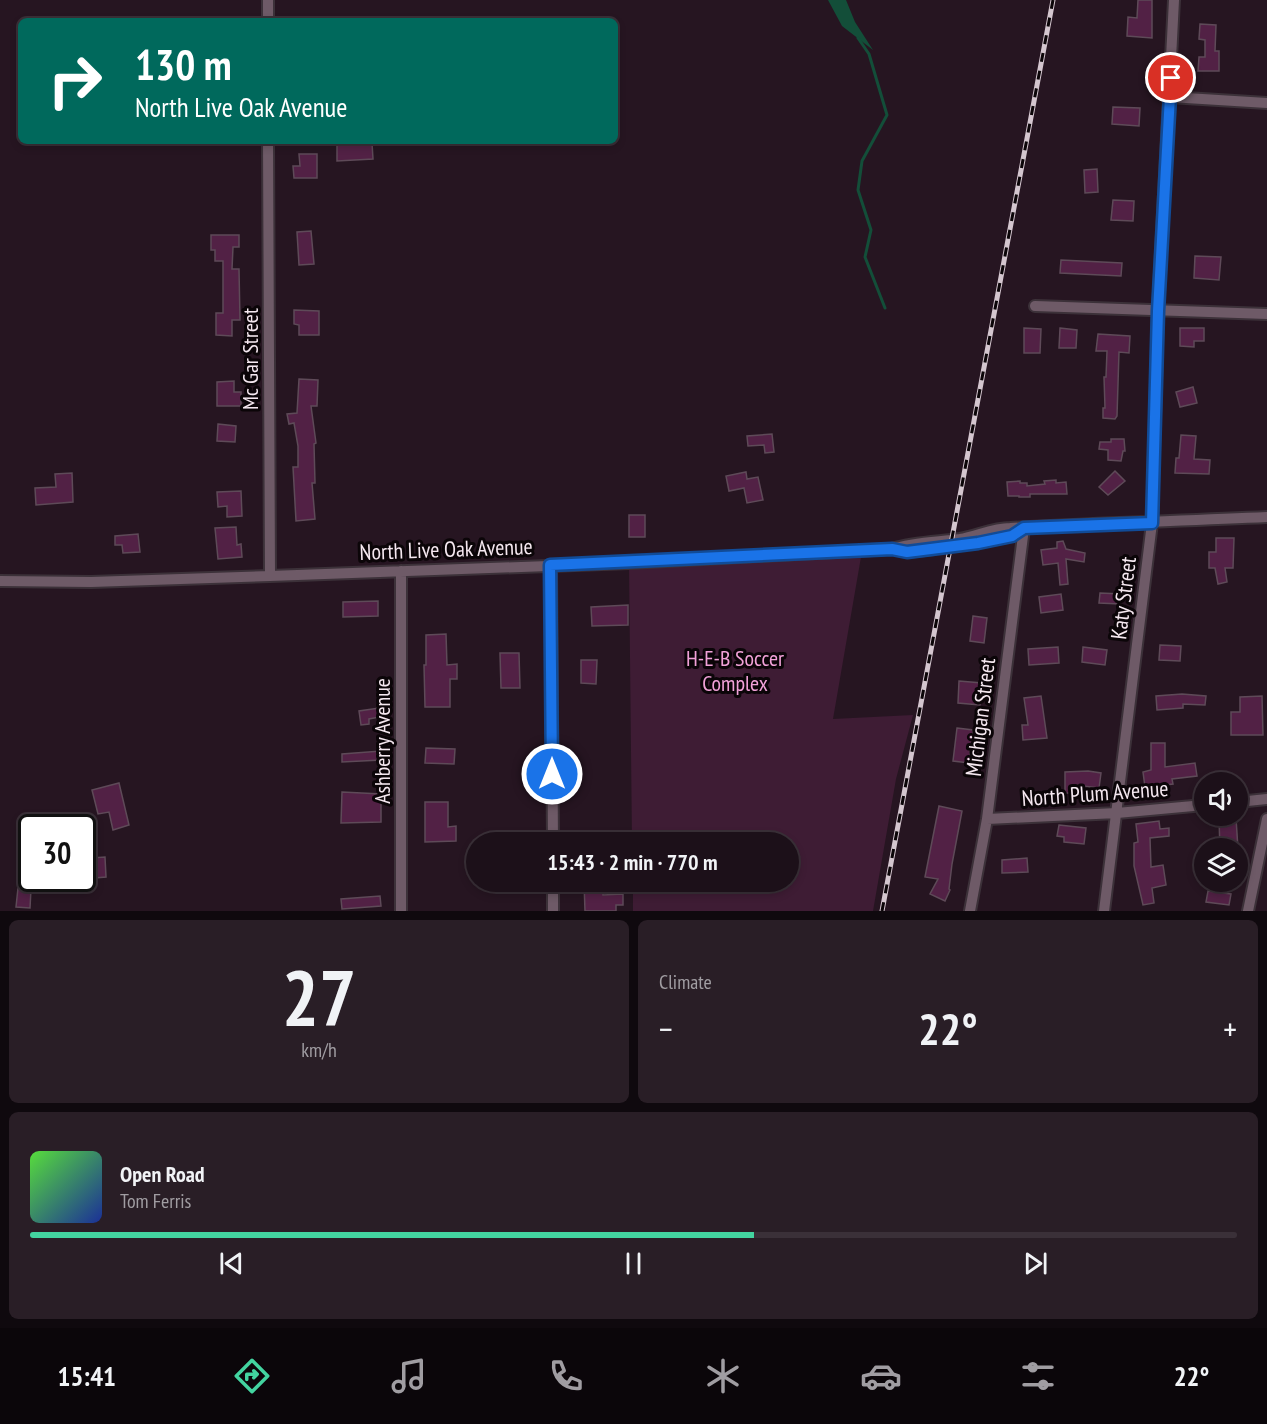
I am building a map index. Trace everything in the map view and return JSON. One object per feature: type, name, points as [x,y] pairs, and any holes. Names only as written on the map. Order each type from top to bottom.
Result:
[{"type":"street","points":[[268,0],[268,18]]},
{"type":"street","name":"Katy Street","points":[[1104,911],[1152,523],[1158,311],[1174,0]]},
{"type":"street","points":[[1170,97],[1267,103]]},
{"type":"street","name":"Mc Gar Street","points":[[268,144],[270,576]]},
{"type":"street","points":[[1035,306],[1267,314]]},
{"type":"street","name":"North Live Oak Avenue","points":[[0,581],[91,582],[550,565],[892,549],[907,552],[978,543],[1012,536],[1024,528],[1267,517]]},
{"type":"street","name":"Michigan Street","points":[[970,911],[987,819],[1024,528]]},
{"type":"street","points":[[550,565],[553,832]]},
{"type":"street","name":"Ashberry Avenue","points":[[401,571],[401,911]]},
{"type":"street","points":[[1248,801],[1267,799]]},
{"type":"street","name":"North Plum Avenue","points":[[987,819],[1117,813],[1194,806]]},
{"type":"street","points":[[1248,911],[1267,819]]},
{"type":"street","points":[[553,892],[553,911]]},
{"type":"green space","name":"H-E-B Soccer Complex","points":[[861,557],[833,719],[913,715],[896,779],[873,911],[633,911],[633,892],[799,892],[799,832],[632,832],[629,563]]},
{"type":"shaded area","points":[[828,0],[846,0],[855,22],[873,50],[842,26]]},
{"type":"building","points":[[1138,0],[1152,0],[1152,38],[1127,36],[1128,17],[1137,18]]},
{"type":"building","points":[[1200,24],[1216,25],[1215,51],[1219,51],[1219,71],[1198,71],[1199,57],[1205,57],[1205,40],[1199,39]]},
{"type":"building","points":[[1113,107],[1140,108],[1139,126],[1112,124]]},
{"type":"building","points":[[337,144],[372,144],[373,159],[337,161]]},
{"type":"building","points":[[299,154],[317,154],[317,178],[294,178],[293,166],[300,166]]},
{"type":"building","points":[[1097,169],[1098,192],[1085,193],[1084,170]]},
{"type":"building","points":[[1113,200],[1134,201],[1133,221],[1111,220]]},
{"type":"building","points":[[311,231],[314,264],[299,265],[297,232]]},
{"type":"building","points":[[211,235],[239,235],[239,247],[233,247],[232,269],[239,269],[240,320],[232,320],[232,336],[216,335],[216,313],[223,313],[223,261],[215,261],[215,250],[211,250]]},
{"type":"building","points":[[1195,256],[1221,257],[1219,280],[1194,278]]},
{"type":"building","points":[[1061,260],[1122,263],[1121,276],[1060,273]]},
{"type":"building","points":[[294,310],[319,311],[319,335],[299,335],[299,325],[294,324]]},
{"type":"building","points":[[1024,328],[1041,329],[1040,353],[1024,353]]},
{"type":"building","points":[[1060,328],[1077,330],[1076,348],[1059,348]]},
{"type":"building","points":[[1180,328],[1204,328],[1204,341],[1194,341],[1194,347],[1180,346]]},
{"type":"building","points":[[1098,334],[1130,336],[1129,353],[1119,352],[1117,416],[1115,419],[1103,418],[1107,351],[1096,351]]},
{"type":"building","points":[[299,379],[318,380],[317,406],[311,406],[316,443],[314,444],[315,483],[312,483],[315,519],[296,521],[293,467],[298,467],[298,446],[294,423],[289,424],[287,414],[297,413]]},
{"type":"building","points":[[234,381],[234,392],[241,392],[241,406],[217,406],[217,382]]},
{"type":"building","points":[[1193,387],[1197,403],[1180,407],[1176,392]]},
{"type":"building","points":[[218,424],[236,426],[235,442],[217,441]]},
{"type":"building","points":[[772,434],[774,452],[765,453],[764,445],[748,446],[747,436]]},
{"type":"building","points":[[1181,435],[1196,436],[1194,459],[1210,460],[1209,474],[1175,473]]},
{"type":"building","points":[[1111,439],[1124,439],[1125,451],[1123,451],[1121,461],[1108,460],[1108,450],[1099,449],[1100,442],[1111,442]]},
{"type":"building","points":[[1115,471],[1125,481],[1108,495],[1099,487]]},
{"type":"building","points":[[746,472],[747,479],[758,477],[763,500],[747,503],[744,488],[729,491],[726,476]]},
{"type":"building","points":[[72,473],[73,502],[36,505],[35,488],[56,487],[55,474]]},
{"type":"building","points":[[1056,480],[1056,483],[1066,482],[1067,494],[1008,496],[1007,482],[1020,481],[1020,483],[1027,483],[1027,486]]},
{"type":"building","points":[[241,491],[242,516],[227,517],[227,506],[218,507],[217,492]]},
{"type":"building","points":[[629,515],[645,515],[645,537],[629,537]]},
{"type":"building","points":[[236,527],[237,545],[241,544],[242,557],[218,559],[215,528]]},
{"type":"building","points":[[138,534],[140,552],[123,553],[122,545],[115,545],[115,536]]},
{"type":"building","points":[[1216,538],[1234,538],[1233,568],[1225,568],[1227,582],[1218,584],[1215,568],[1209,568],[1209,552],[1216,552]]},
{"type":"building","points":[[1063,541],[1066,549],[1085,553],[1084,562],[1066,559],[1068,584],[1060,585],[1058,563],[1043,565],[1041,550],[1057,548],[1057,542]]},
{"type":"building","points":[[1100,593],[1121,594],[1120,604],[1099,603]]},
{"type":"building","points":[[1061,594],[1063,610],[1041,613],[1039,597]]},
{"type":"building","points":[[378,601],[378,616],[343,617],[343,602]]},
{"type":"building","points":[[628,605],[628,625],[592,626],[591,607]]},
{"type":"building","points":[[973,616],[987,618],[984,643],[970,641]]},
{"type":"building","points":[[446,634],[447,665],[457,664],[457,679],[450,679],[450,707],[425,707],[426,635]]},
{"type":"building","points":[[1160,645],[1181,646],[1180,661],[1159,660]]},
{"type":"building","points":[[1058,647],[1059,663],[1029,665],[1028,649]]},
{"type":"building","points":[[1083,647],[1107,650],[1105,665],[1082,662]]},
{"type":"building","points":[[500,653],[519,653],[520,688],[501,688]]},
{"type":"building","points":[[581,660],[597,660],[596,684],[581,683]]},
{"type":"building","points":[[959,681],[982,683],[980,705],[958,703]]},
{"type":"building","points":[[1182,694],[1206,696],[1205,705],[1183,704],[1183,708],[1157,710],[1156,696]]},
{"type":"building","points":[[1041,696],[1047,738],[1023,740],[1022,725],[1028,725],[1024,698]]},
{"type":"building","points":[[1262,696],[1263,735],[1231,735],[1231,712],[1240,712],[1240,697]]},
{"type":"building","points":[[379,708],[380,717],[369,719],[369,724],[361,725],[359,711]]},
{"type":"building","points":[[957,728],[973,730],[969,763],[953,761]]},
{"type":"building","points":[[1151,743],[1165,743],[1165,767],[1195,763],[1196,772],[1194,772],[1194,776],[1172,779],[1173,784],[1145,787],[1143,772],[1151,770]]},
{"type":"building","points":[[426,748],[455,749],[454,764],[425,763]]},
{"type":"building","points":[[381,751],[381,760],[342,762],[342,754]]},
{"type":"building","points":[[1065,772],[1101,773],[1099,788],[1076,785],[1076,793],[1065,793]]},
{"type":"building","points":[[119,783],[129,825],[113,830],[109,812],[98,814],[92,790]]},
{"type":"building","points":[[342,792],[381,794],[381,822],[341,823]]},
{"type":"building","points":[[425,802],[448,802],[448,827],[456,826],[456,841],[425,842]]},
{"type":"building","points":[[939,806],[962,811],[952,864],[950,890],[945,901],[930,894],[938,879],[925,877]]},
{"type":"building","points":[[1159,821],[1160,829],[1169,828],[1169,836],[1150,838],[1151,867],[1163,865],[1166,885],[1152,888],[1154,903],[1143,905],[1134,866],[1134,843],[1138,842],[1136,824]]},
{"type":"building","points":[[1059,825],[1086,828],[1084,844],[1064,842],[1064,837],[1057,836]]},
{"type":"building","points":[[1219,826],[1237,826],[1237,838],[1220,838]]},
{"type":"building","points":[[105,857],[106,877],[96,878],[96,858]]},
{"type":"building","points":[[1027,858],[1028,872],[1002,873],[1002,860]]},
{"type":"building","points":[[18,888],[18,892],[31,892],[30,908],[16,907]]},
{"type":"building","points":[[584,892],[603,892],[603,895],[623,894],[623,905],[616,905],[616,911],[585,911]]},
{"type":"building","points":[[1208,892],[1231,894],[1229,905],[1206,902]]},
{"type":"building","points":[[380,896],[381,906],[342,909],[341,899]]},
{"type":"waterway","points":[[858,38],[869,54],[887,115],[862,161],[858,190],[871,230],[865,257],[885,308]]},
{"type":"railway","points":[[882,911],[1053,0]]},
{"type":"route","points":[[552,774],[550,565],[892,549],[907,552],[978,543],[1012,536],[1024,528],[1152,523],[1158,311],[1171,78]]}]
